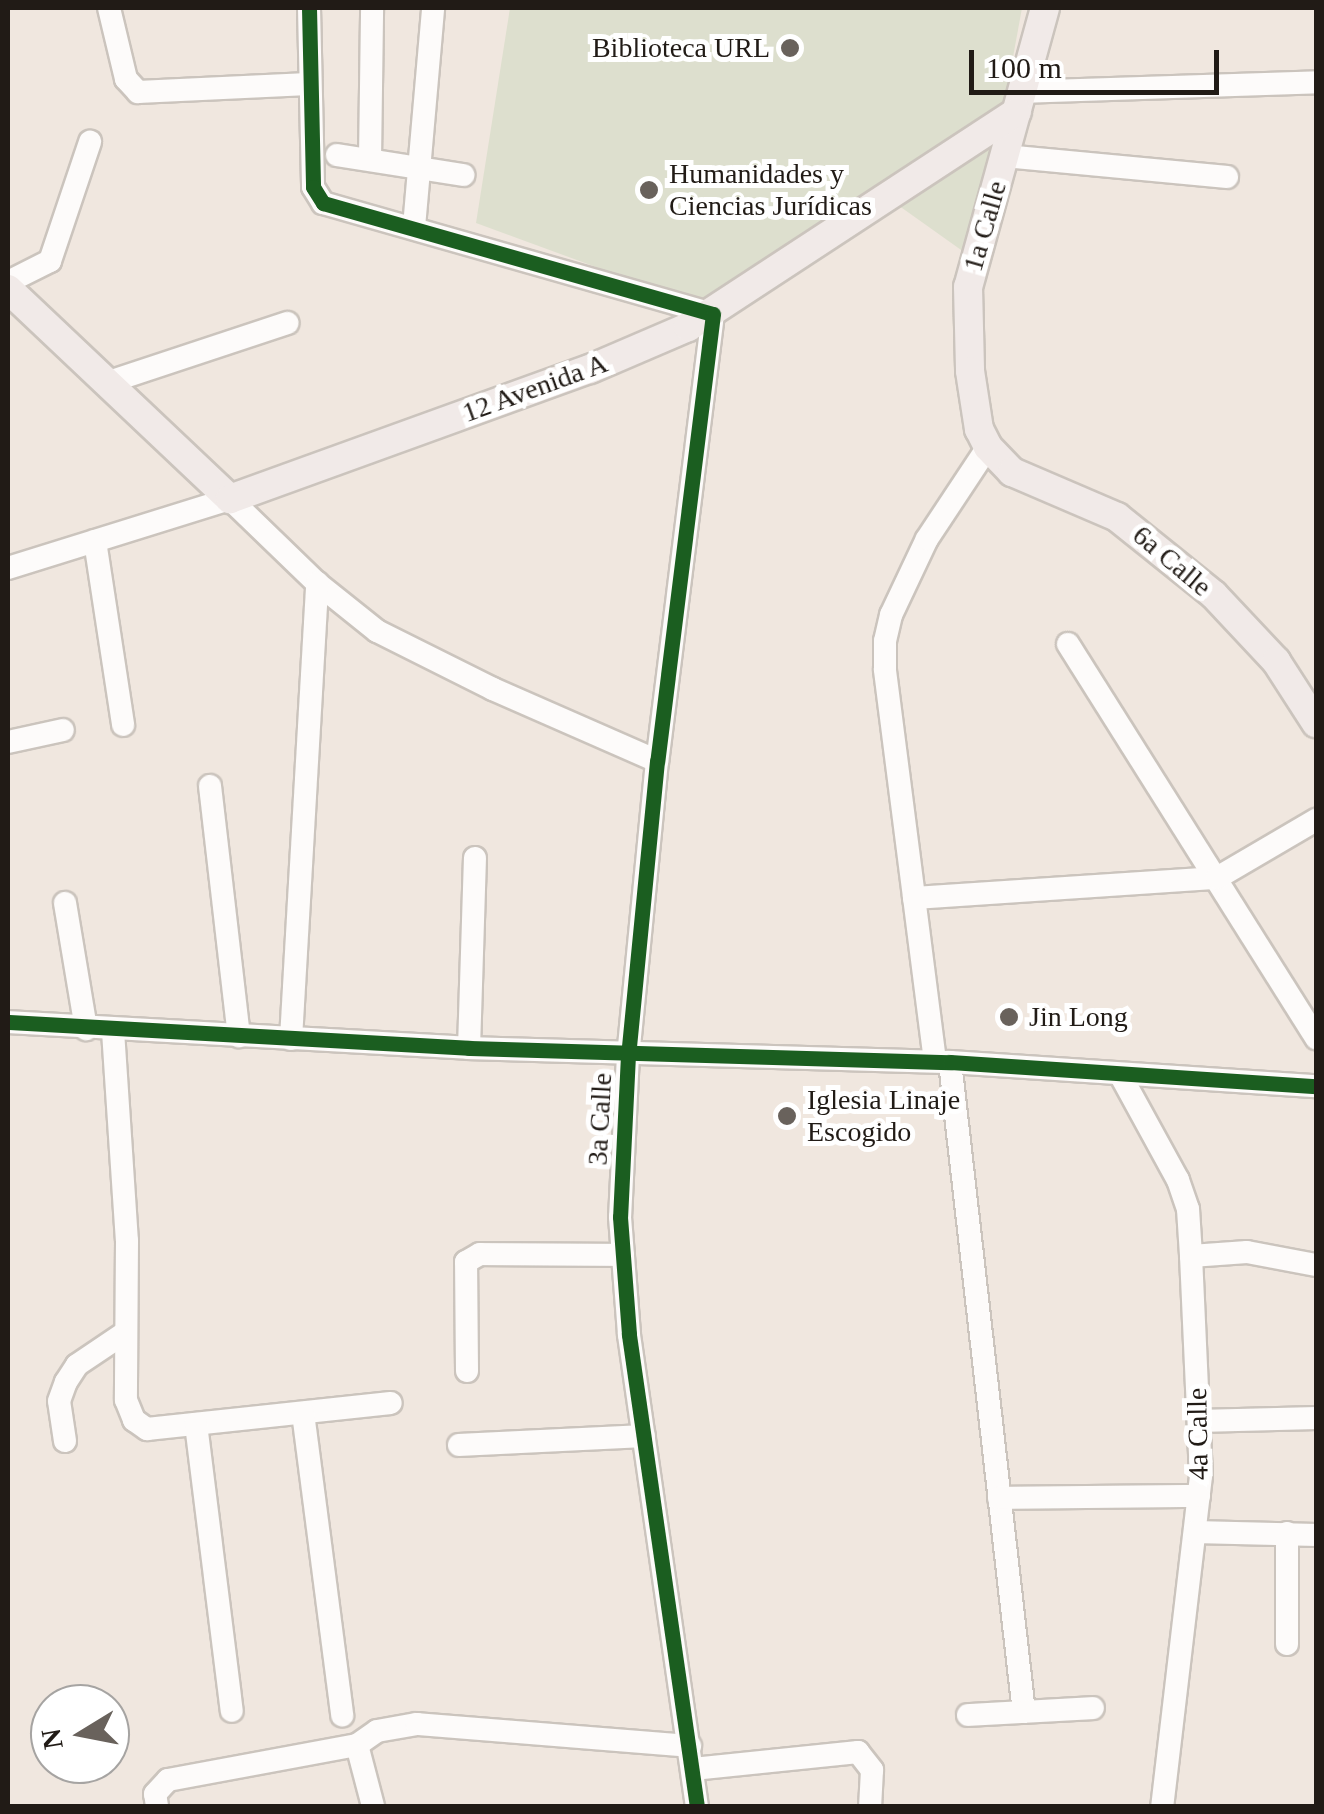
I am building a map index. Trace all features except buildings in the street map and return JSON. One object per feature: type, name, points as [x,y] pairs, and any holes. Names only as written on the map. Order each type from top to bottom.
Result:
[{"type":"main road","name":"1a Calle","points":[[988,448],[974,406],[968,288],[1045,8]]},
{"type":"main road","name":"12 Avenida A","points":[[230,498],[590,370],[713,314],[1020,102]]},
{"type":"main road","points":[[8,285],[230,498]]},
{"type":"main road","name":"6a Calle","points":[[988,448],[1012,472],[1088,501],[1148,538],[1214,594],[1276,661],[1316,723]]},
{"type":"street","points":[[109,8],[126,79],[138,92],[308,84]]},
{"type":"street","points":[[310,8],[308,84],[316,196],[323,203],[713,314]]},
{"type":"street","points":[[370,160],[372,8]]},
{"type":"street","points":[[414,227],[434,8]]},
{"type":"street","points":[[1020,102],[1316,82]]},
{"type":"street","points":[[8,285],[50,262],[90,142]]},
{"type":"street","points":[[337,155],[463,175]]},
{"type":"street","points":[[1005,156],[1226,177]]},
{"type":"street","name":"3a Calle","points":[[697,1806],[644,1436],[620,1217],[628,1054],[656,761],[713,314]]},
{"type":"street","points":[[109,382],[287,322]]},
{"type":"street","points":[[988,448],[927,539],[891,615],[885,641],[914,898],[943,1062],[1024,1712]]},
{"type":"street","points":[[230,498],[317,584],[377,631],[492,689],[656,761]]},
{"type":"street","name":"12 Avenida A","points":[[8,568],[230,498]]},
{"type":"street","points":[[96,540],[123,725]]},
{"type":"street","points":[[291,1039],[317,584]]},
{"type":"street","points":[[1068,644],[1316,1038]]},
{"type":"street","points":[[8,742],[64,730]]},
{"type":"street","points":[[210,786],[239,1036]]},
{"type":"street","points":[[914,898],[1217,878],[1316,820]]},
{"type":"street","points":[[468,1048],[474,858]]},
{"type":"street","points":[[65,902],[86,1029]]},
{"type":"street","points":[[8,1022],[113,1032],[468,1048],[943,1062],[1316,1086]]},
{"type":"street","points":[[113,1032],[126,1240],[126,1400],[134,1420],[147,1429],[391,1404]]},
{"type":"street","name":"4a Calle","points":[[1120,1076],[1178,1180],[1188,1209],[1192,1256],[1199,1496],[1162,1806]]},
{"type":"street","points":[[1192,1256],[1247,1252],[1316,1264]]},
{"type":"street","points":[[468,1372],[466,1262],[480,1254],[623,1255]]},
{"type":"street","points":[[65,1441],[59,1401],[66,1382],[77,1365],[126,1332]]},
{"type":"street","points":[[302,1413],[342,1715]]},
{"type":"street","points":[[1199,1421],[1316,1418]]},
{"type":"street","points":[[196,1424],[232,1711]]},
{"type":"street","points":[[459,1445],[644,1436]]},
{"type":"street","points":[[999,1498],[1199,1496]]},
{"type":"street","points":[[1194,1532],[1316,1535]]},
{"type":"street","points":[[1287,1534],[1287,1644]]},
{"type":"street","points":[[968,1715],[1093,1708]]},
{"type":"street","points":[[157,1806],[155,1794],[168,1780],[357,1745],[377,1731],[417,1724],[691,1757],[858,1752],[872,1770],[870,1806]]},
{"type":"street","points":[[357,1745],[374,1806]]},
{"type":"green space","points":[[510,8],[1022,8],[1004,106],[712,303],[645,285],[476,223]]},
{"type":"green space","points":[[1011,120],[971,257],[888,198]]},
{"type":"cycle path","points":[[309,8],[313,187],[323,203],[713,314],[657,761],[628,1055],[620,1217],[629,1335],[697,1806]]},
{"type":"cycle path","points":[[8,1022],[469,1048],[950,1062],[1316,1086]]},
{"type":"place","name":"Biblioteca URL","points":[[790,48]]},
{"type":"place","name":"Humanidades y Ciencias Jurídicas","points":[[649,190]]},
{"type":"place","name":"Jin Long","points":[[1009,1017]]},
{"type":"place","name":"Iglesia Linaje Escogido","points":[[787,1116]]}]
